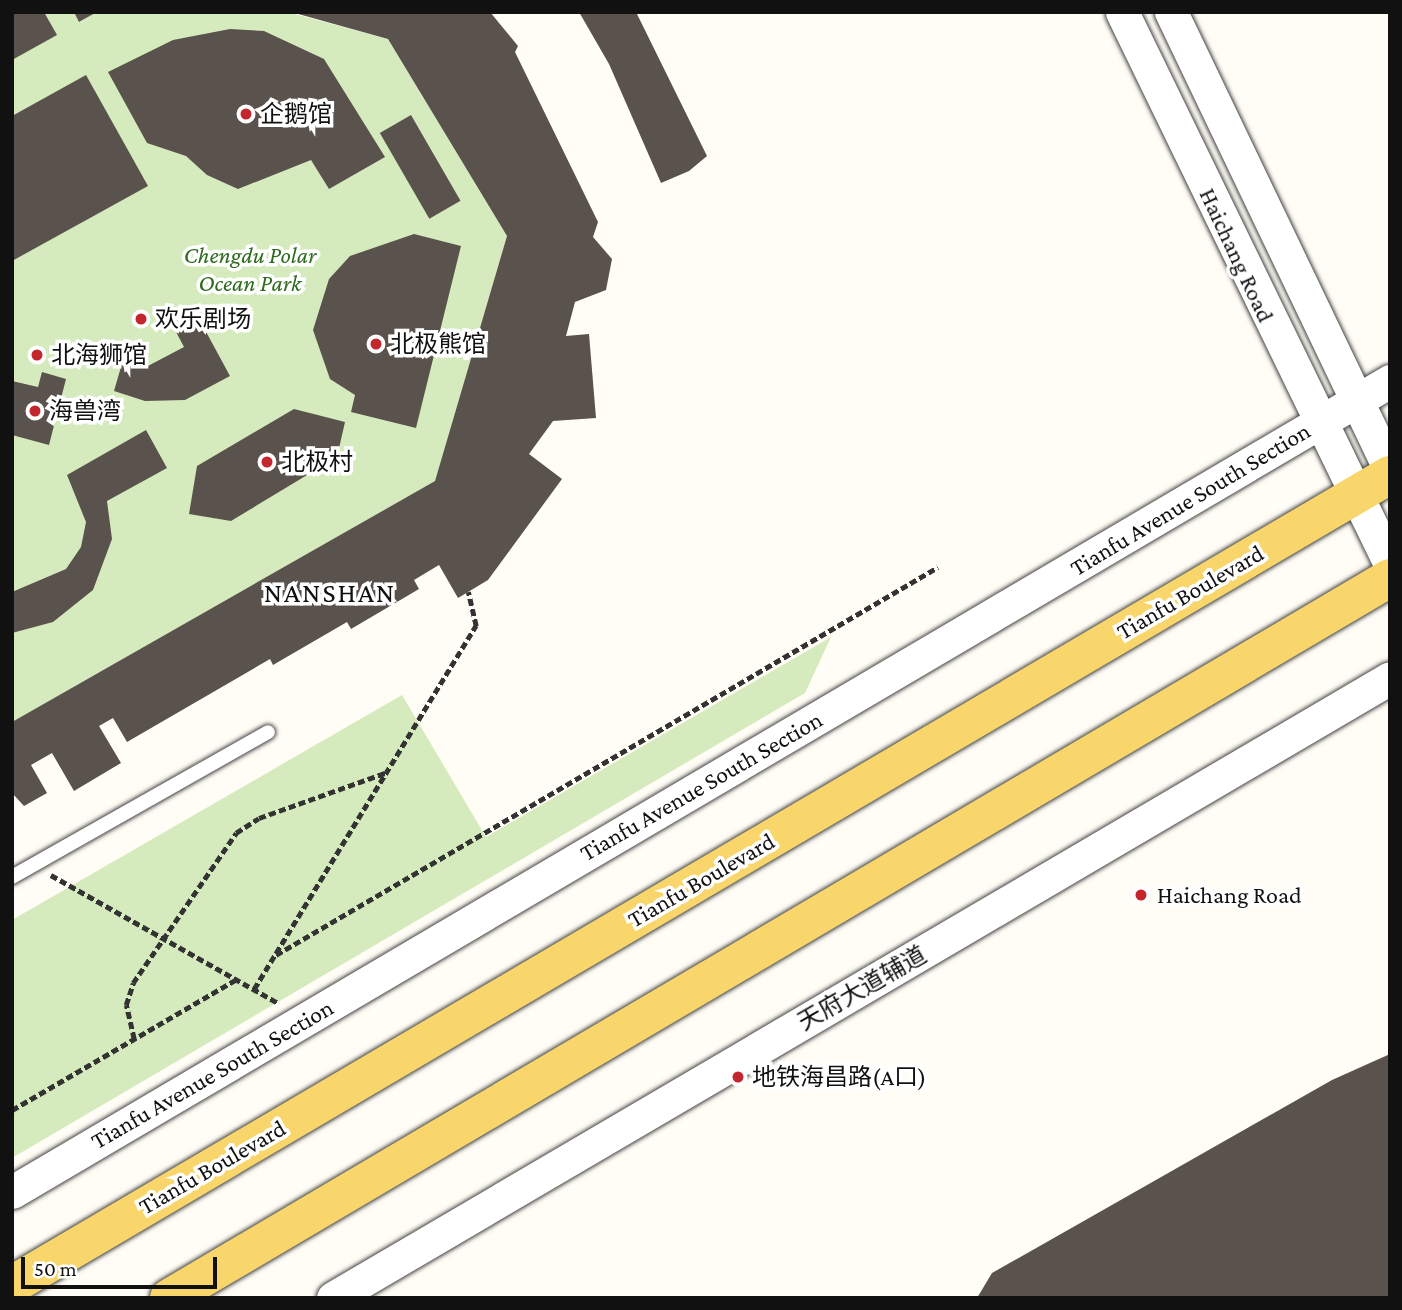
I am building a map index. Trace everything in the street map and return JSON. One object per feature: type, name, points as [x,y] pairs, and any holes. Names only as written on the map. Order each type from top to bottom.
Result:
[{"type":"main road","name":"Tianfu Boulevard","points":[[12,1285],[1390,472]]},
{"type":"main road","points":[[169,1298],[1390,578]]},
{"type":"street","name":"Haichang Road","points":[[1122,12],[1353,496],[1390,564]]},
{"type":"street","name":"Haichang Road","points":[[1171,12],[1390,472]]},
{"type":"street","name":"Tianfu Avenue South Section","points":[[12,1192],[1390,381]]},
{"type":"street","name":"天府大道辅道","points":[[333,1298],[1390,678]]},
{"type":"lane","points":[[12,877],[268,732]]},
{"type":"path","points":[[276,955],[938,567]]},
{"type":"path","points":[[254,989],[476,626],[468,592]]},
{"type":"path","points":[[134,1039],[128,994],[163,938],[246,825],[387,772]]},
{"type":"path","points":[[33,865],[306,1019]]},
{"type":"path","points":[[12,1110],[236,979]]},
{"type":"green space","name":"Chengdu Polar Ocean Park","points":[[12,12],[74,12],[80,22],[97,12],[287,12],[388,39],[507,236],[435,481],[12,722]]},
{"type":"green space","points":[[831,637],[805,693],[12,1158],[12,920],[402,695],[486,837]]},
{"type":"building","points":[[12,12],[44,12],[57,35],[12,60]]},
{"type":"building","points":[[74,12],[97,12],[79,22]]},
{"type":"building","points":[[291,12],[490,12],[518,46],[515,52],[598,222],[593,237],[612,259],[606,290],[575,302],[566,336],[589,334],[596,418],[553,421],[529,454],[562,479],[488,580],[458,598],[439,565],[414,580],[419,589],[351,629],[347,622],[273,665],[270,659],[127,742],[113,718],[99,726],[121,763],[74,791],[52,753],[31,765],[47,793],[24,806],[12,793],[12,722],[435,481],[507,236],[388,39]]},
{"type":"building","points":[[579,12],[636,12],[707,156],[689,171],[661,183],[609,64]]},
{"type":"building","name":"企鹅馆","points":[[230,29],[264,31],[324,59],[385,157],[329,189],[311,160],[238,189],[207,175],[186,156],[147,143],[108,72],[173,40]]},
{"type":"building","points":[[86,75],[148,186],[12,261],[12,116]]},
{"type":"building","points":[[411,115],[460,201],[429,219],[380,133]]},
{"type":"building","name":"北极熊馆","points":[[414,234],[461,246],[416,428],[351,412],[355,395],[330,379],[313,330],[329,279],[350,256]]},
{"type":"building","points":[[198,317],[230,376],[185,400],[145,401],[114,391],[123,360],[146,367],[184,347],[175,330]]},
{"type":"building","name":"海兽湾","points":[[42,372],[66,379],[49,445],[12,435],[12,381],[38,387]]},
{"type":"building","name":"北极村","points":[[294,409],[345,422],[337,457],[231,521],[189,514],[197,466]]},
{"type":"building","points":[[146,430],[167,468],[107,501],[112,539],[93,590],[53,622],[12,633],[12,592],[66,569],[81,547],[86,522],[67,475]]},
{"type":"building","points":[[1390,1054],[1390,1298],[977,1298],[992,1273],[1332,1080]]},
{"type":"place","name":"企鹅馆","points":[[246,114]]},
{"type":"place","name":"欢乐剧场","points":[[141,319]]},
{"type":"place","name":"北极熊馆","points":[[376,344]]},
{"type":"place","name":"北海狮馆","points":[[37,355]]},
{"type":"place","name":"海兽湾","points":[[35,411]]},
{"type":"place","name":"北极村","points":[[267,462]]},
{"type":"place","name":"Haichang Road","points":[[1141,895]]},
{"type":"place","name":"地铁海昌路(A口)","points":[[738,1077]]},
{"type":"district","name":"NANSHAN","points":[[330,593]]}]
